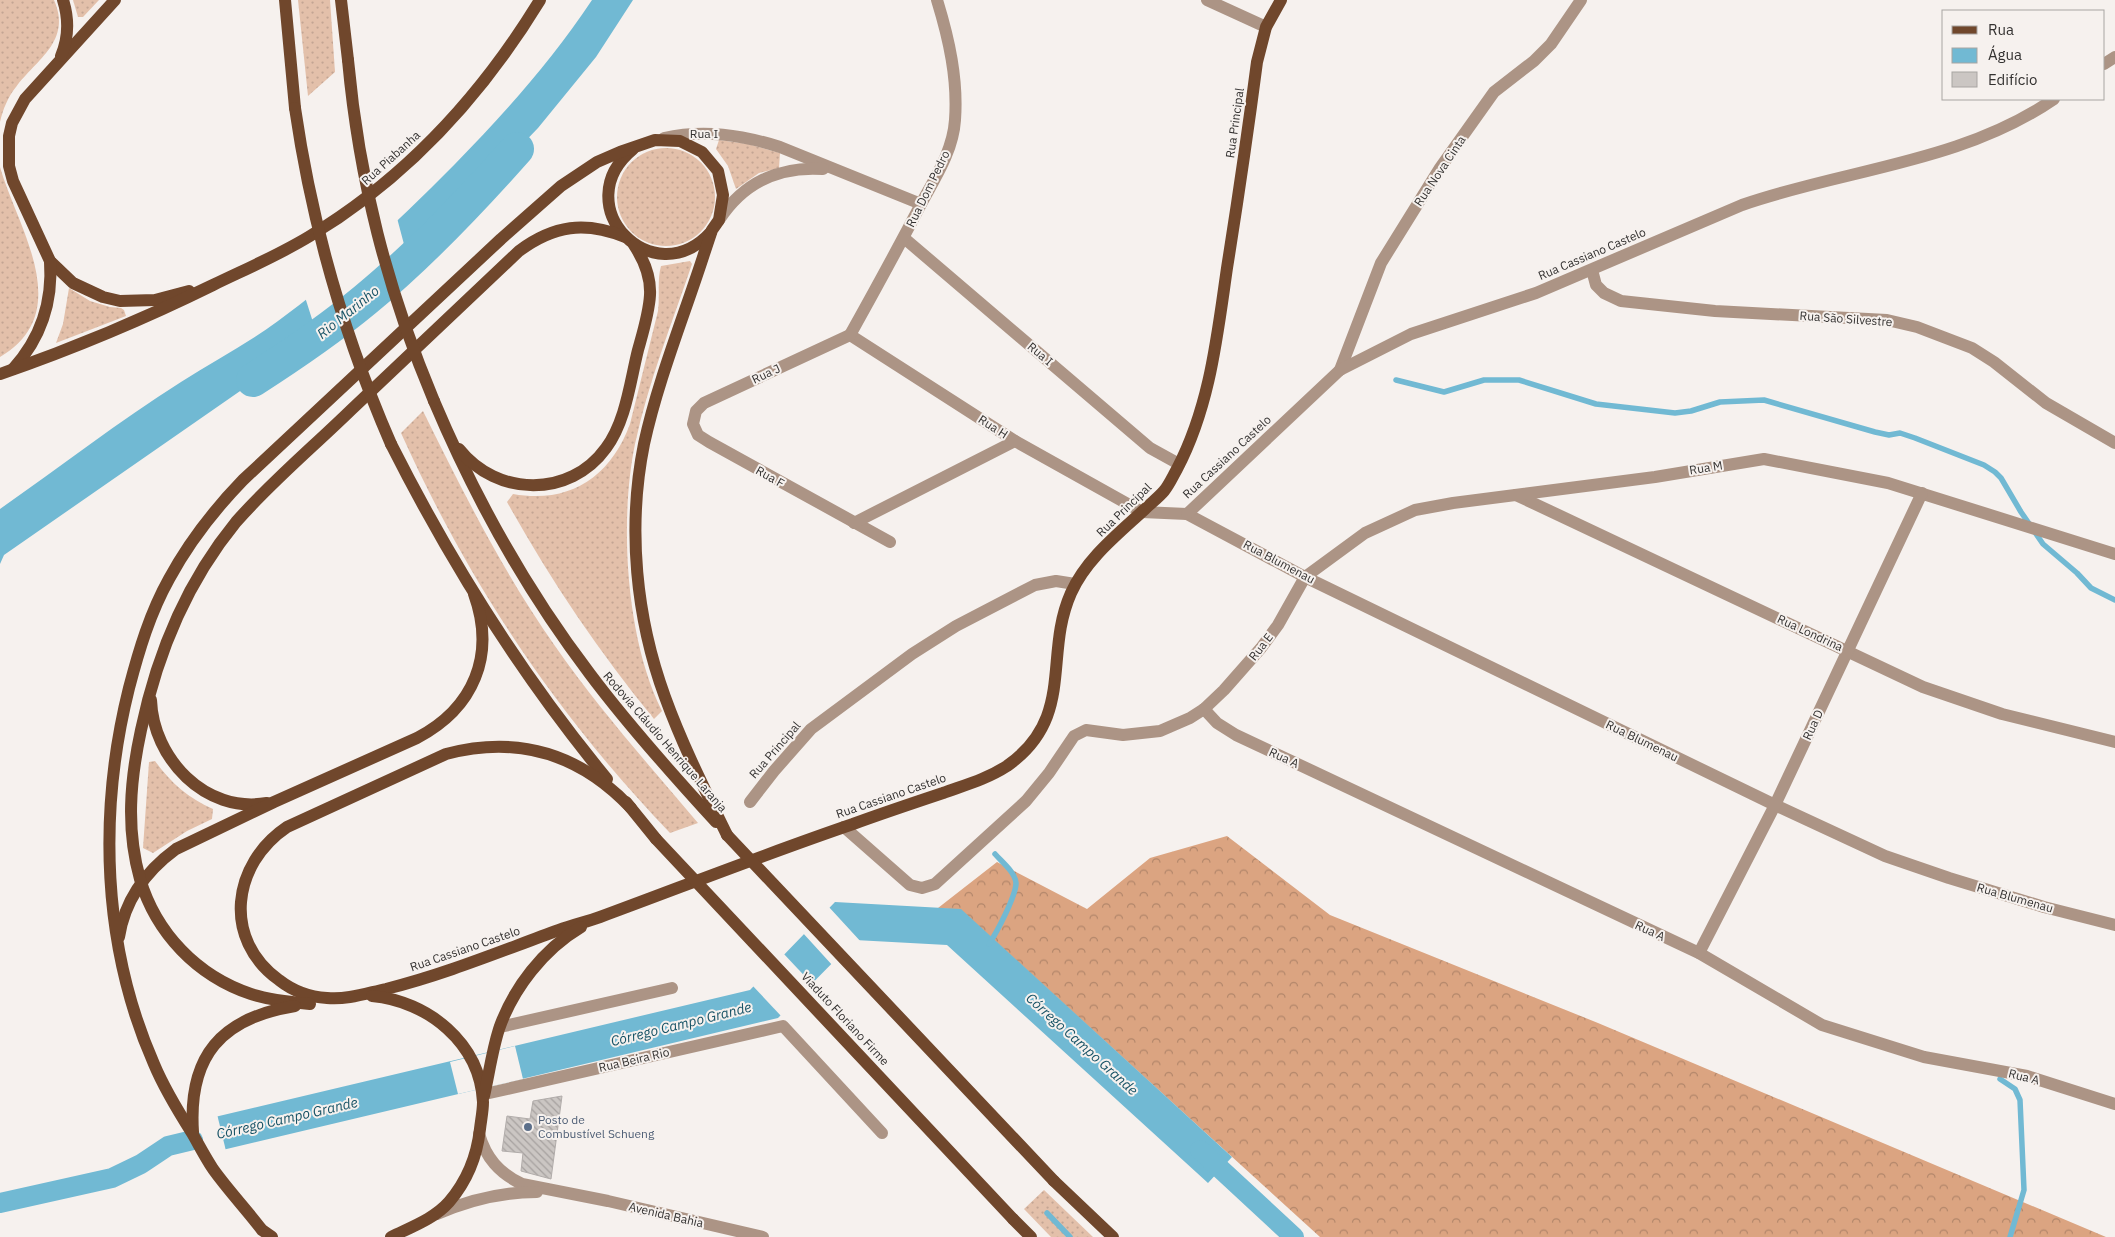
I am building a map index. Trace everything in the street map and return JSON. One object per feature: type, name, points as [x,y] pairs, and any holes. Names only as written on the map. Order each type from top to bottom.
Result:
[{"type":"main road","points":[[60,60],[68,35],[68,22],[63,0]]},
{"type":"main road","name":"Rua Piabanha","points":[[115,0],[17,110],[12,123],[8,152],[13,181],[50,261],[60,273],[80,287],[103,297],[120,301],[155,300],[216,284]]},
{"type":"main road","points":[[275,0],[287,25]]},
{"type":"main road","points":[[285,0],[295,108],[309,195],[330,279],[358,363],[391,444],[429,517],[474,594],[522,668],[574,740],[631,808]]},
{"type":"main road","name":"Rodovia Cláudio Henrique Laranja","points":[[341,0],[358,147],[376,234],[402,319],[451,440],[497,531],[564,640],[626,721],[714,816]]},
{"type":"main road","name":"Rua Piabanha","points":[[4,374],[162,310],[248,270],[310,236],[369,196],[397,173],[442,130],[472,96],[516,38],[540,0]]},
{"type":"main road","name":"Rua Principal","points":[[1075,584],[1090,562],[1165,490],[1179,464],[1204,402],[1212,371],[1257,62],[1266,26],[1281,0]]},
{"type":"main road","points":[[267,1235],[207,1161],[193,1135],[188,1118],[160,1078],[131,1002],[118,945],[110,887],[110,809],[119,736],[135,664],[144,635],[158,600],[184,554],[222,503],[243,480],[501,239],[561,186],[578,173],[620,152],[649,142],[668,139],[692,145],[711,161],[722,183],[722,208],[651,416],[639,474],[636,531],[640,595],[654,666],[676,728],[714,816],[727,835],[1054,1181],[1113,1237]]},
{"type":"main road","points":[[451,440],[461,452],[486,472],[507,482],[539,487],[565,480],[583,471],[606,448],[619,425],[649,308],[650,280],[646,268],[630,241],[611,216],[608,191],[610,179],[619,163],[632,150],[649,142]]},
{"type":"main road","points":[[310,1004],[250,994],[215,978],[185,954],[160,924],[150,908],[141,882],[133,846],[131,789],[138,744],[153,678],[168,635],[181,608],[216,549],[260,496],[532,241],[561,229],[594,228],[630,241],[658,254],[682,252],[704,240],[716,225]]},
{"type":"main road","points":[[4,374],[24,356],[43,322],[50,292],[50,261]]},
{"type":"main road","name":"Rua Cassiano Castelo","points":[[343,998],[421,980],[464,966],[844,827],[979,781],[1010,764],[1034,738],[1049,710],[1056,680],[1062,623],[1067,603],[1075,584]]},
{"type":"main road","points":[[118,945],[125,913],[141,882],[162,859],[176,849],[274,802],[417,738],[431,730],[456,710],[473,684],[482,655],[482,624],[474,594]]},
{"type":"main road","points":[[153,678],[151,695],[155,728],[169,758],[179,771],[203,790],[224,799],[245,804],[274,802]]},
{"type":"main road","points":[[343,998],[311,996],[284,984],[262,966],[245,934],[241,912],[241,898],[248,870],[264,845],[287,827],[429,760],[463,749],[481,747],[520,748],[562,758],[600,779],[631,808]]},
{"type":"main road","name":"Viaduto Floriano Firme","points":[[631,808],[656,839],[1031,1237]]},
{"type":"main road","name":"Rua Cassiano Castelo","points":[[437,1214],[460,1188],[474,1160],[484,1093],[493,1051],[500,1027],[516,994],[537,964],[563,939],[594,919]]},
{"type":"main road","points":[[188,1118],[204,1059],[223,1036],[247,1019],[261,1014],[343,998],[388,997],[420,1009],[435,1018],[460,1041],[470,1057],[484,1093]]},
{"type":"main road","points":[[391,1237],[437,1214]]},
{"type":"street","name":"Rua Dom Pedro","points":[[850,335],[936,178],[948,150],[955,121],[954,72],[946,30],[937,0]]},
{"type":"street","points":[[1206,0],[1266,26]]},
{"type":"street","name":"Rua Nova Cinta","points":[[1340,370],[1381,263],[1440,168],[1494,92],[1534,61],[1552,44],[1581,0]]},
{"type":"street","name":"Rua Cassiano Castelo","points":[[1187,514],[1340,370],[1412,334],[1536,293],[1742,205],[1771,195],[1878,169],[1961,146],[2006,127],[2052,100]]},
{"type":"street","name":"Rua I","points":[[649,142],[695,133],[739,136],[780,147],[837,172],[921,204]]},
{"type":"street","name":"Rua I","points":[[716,225],[738,196],[750,186],[770,176],[807,168],[837,172]]},
{"type":"street","name":"Rua I","points":[[904,238],[1150,448],[1179,464]]},
{"type":"street","name":"Rua São Silvestre","points":[[1592,270],[1596,285],[1604,293],[1621,301],[1714,311],[1887,320],[1917,327],[1972,348],[1994,362],[2046,403],[2115,443]]},
{"type":"street","name":"Rua J","points":[[693,424],[696,411],[704,403],[850,335]]},
{"type":"street","name":"Rua H","points":[[850,335],[1015,442],[1142,512]]},
{"type":"street","name":"Rua F","points":[[693,424],[698,435],[708,442],[890,542]]},
{"type":"street","points":[[854,523],[1015,442]]},
{"type":"street","name":"Rua M","points":[[1305,577],[1365,534],[1415,510],[1655,477],[1764,458],[1850,475],[1922,493],[2115,554]]},
{"type":"street","name":"Rua D","points":[[1698,953],[1775,805],[1922,493]]},
{"type":"street","name":"Rua Londrina","points":[[1516,495],[1923,687],[2002,714],[2115,742]]},
{"type":"street","points":[[1142,512],[1187,514]]},
{"type":"street","name":"Rua Blumenau","points":[[1187,514],[1305,577],[1775,805],[1885,856],[1959,881],[2115,925]]},
{"type":"street","name":"Rua E","points":[[844,827],[910,885],[922,888],[929,886],[940,880],[1026,801],[1074,736],[1086,730],[1123,735],[1160,731],[1190,718],[1204,709],[1231,683],[1261,648],[1282,617],[1305,577]]},
{"type":"street","name":"Rua Principal","points":[[750,802],[811,729],[912,654],[956,626],[1035,585],[1056,581],[1075,584]]},
{"type":"street","name":"Rua A","points":[[1204,709],[1217,723],[1236,735],[1698,953],[1822,1025],[1924,1057],[2027,1076],[2115,1104]]},
{"type":"street","points":[[500,1027],[672,988]]},
{"type":"street","name":"Rua Beira Rio","points":[[484,1093],[783,1026],[882,1133]]},
{"type":"street","name":"Avenida Bahia","points":[[479,1134],[492,1163],[510,1178],[522,1184],[608,1201],[763,1237]]},
{"type":"street","name":"Avenida Bahia","points":[[437,1214],[474,1200],[498,1195],[537,1192],[569,1194]]},
{"type":"shaded area","points":[[0,0],[54,0],[59,27],[50,48],[11,95],[4,108],[0,122]]},
{"type":"shaded area","points":[[73,0],[99,0],[83,17],[78,17]]},
{"type":"shaded area","points":[[298,0],[330,0],[335,72],[308,96]]},
{"type":"shaded area","points":[[719,140],[748,144],[780,153],[779,168],[759,173],[736,189],[728,166],[716,149]]},
{"type":"shaded area","points":[[666,148],[685,152],[701,162],[711,178],[715,197],[711,216],[701,232],[685,242],[666,246],[647,242],[631,232],[621,216],[617,197],[621,178],[631,162],[647,152]]},
{"type":"shaded area","points":[[0,167],[28,242],[35,268],[38,293],[35,317],[23,338],[0,357]]},
{"type":"shaded area","points":[[690,261],[692,264],[640,421],[630,475],[627,509],[629,580],[633,616],[640,650],[662,711],[654,719],[594,641],[540,559],[507,502],[513,494],[552,495],[569,490],[585,483],[599,473],[611,459],[622,443],[630,424],[658,311],[661,266]]},
{"type":"shaded area","points":[[69,288],[90,301],[121,308],[126,316],[56,343],[63,324]]},
{"type":"shaded area","points":[[423,411],[484,531],[536,618],[589,692],[698,823],[670,833],[589,742],[518,645],[486,595],[456,542],[427,489],[401,433]]},
{"type":"shaded area","points":[[155,761],[181,789],[213,809],[212,819],[187,831],[153,853],[143,848],[149,762]]},
{"type":"shaded area","points":[[1044,1190],[1093,1237],[1051,1237],[1024,1209]]},
{"type":"green space","points":[[1227,836],[1330,915],[1598,1023],[2106,1237],[1320,1237],[961,910],[938,908],[997,862],[1087,909],[1150,858]]},
{"type":"water","points":[[592,0],[633,0],[596,57],[538,128],[458,211],[372,292],[299,350],[4,555],[0,564],[0,509],[112,428],[193,374],[266,329],[302,303],[348,265],[413,206],[492,125],[545,65]]},
{"type":"water","points":[[835,902],[961,909],[1232,1157],[1208,1183],[947,945],[855,940],[778,1018],[172,1162],[164,1129],[750,990]]},
{"type":"pier","points":[[397,218],[409,263],[318,338],[305,297],[347,263]]},
{"type":"pier","points":[[828,906],[862,943],[856,942],[833,966],[802,932]]},
{"type":"pier","points":[[783,953],[814,986],[782,1017],[752,985]]},
{"type":"pier","points":[[515,1046],[523,1079],[458,1094],[450,1062]]},
{"type":"pier","points":[[217,1114],[226,1151],[171,1164],[163,1128]]},
{"type":"building","points":[[562,1096],[551,1179],[521,1171],[523,1153],[502,1151],[507,1116],[530,1119],[533,1101]]},
{"type":"waterway","name":"Rio Marinho","points":[[253,380],[352,311],[385,283],[444,228],[517,149]]},
{"type":"waterway","points":[[1396,380],[1444,392],[1484,380],[1519,380],[1596,404],[1675,413],[1691,411],[1720,402],[1764,400],[1875,432],[1889,435],[1900,433],[1984,465],[1995,472],[2001,478],[2043,544],[2077,573],[2091,588],[2115,600]]},
{"type":"waterway","points":[[989,944],[1010,905],[1016,883],[1011,871],[995,854]]},
{"type":"waterway","points":[[2000,1079],[2015,1089],[2020,1100],[2024,1190],[2010,1237]]},
{"type":"waterway","name":"Córrego Campo Grande","points":[[0,1203],[112,1178],[141,1164],[168,1146],[193,1140]]},
{"type":"waterway","name":"Córrego Campo Grande","points":[[1200,1150],[1294,1237]]},
{"type":"waterway","points":[[1047,1213],[1070,1237]]},
{"type":"place","name":"Posto de Combustível Schueng","points":[[528,1127]]}]
